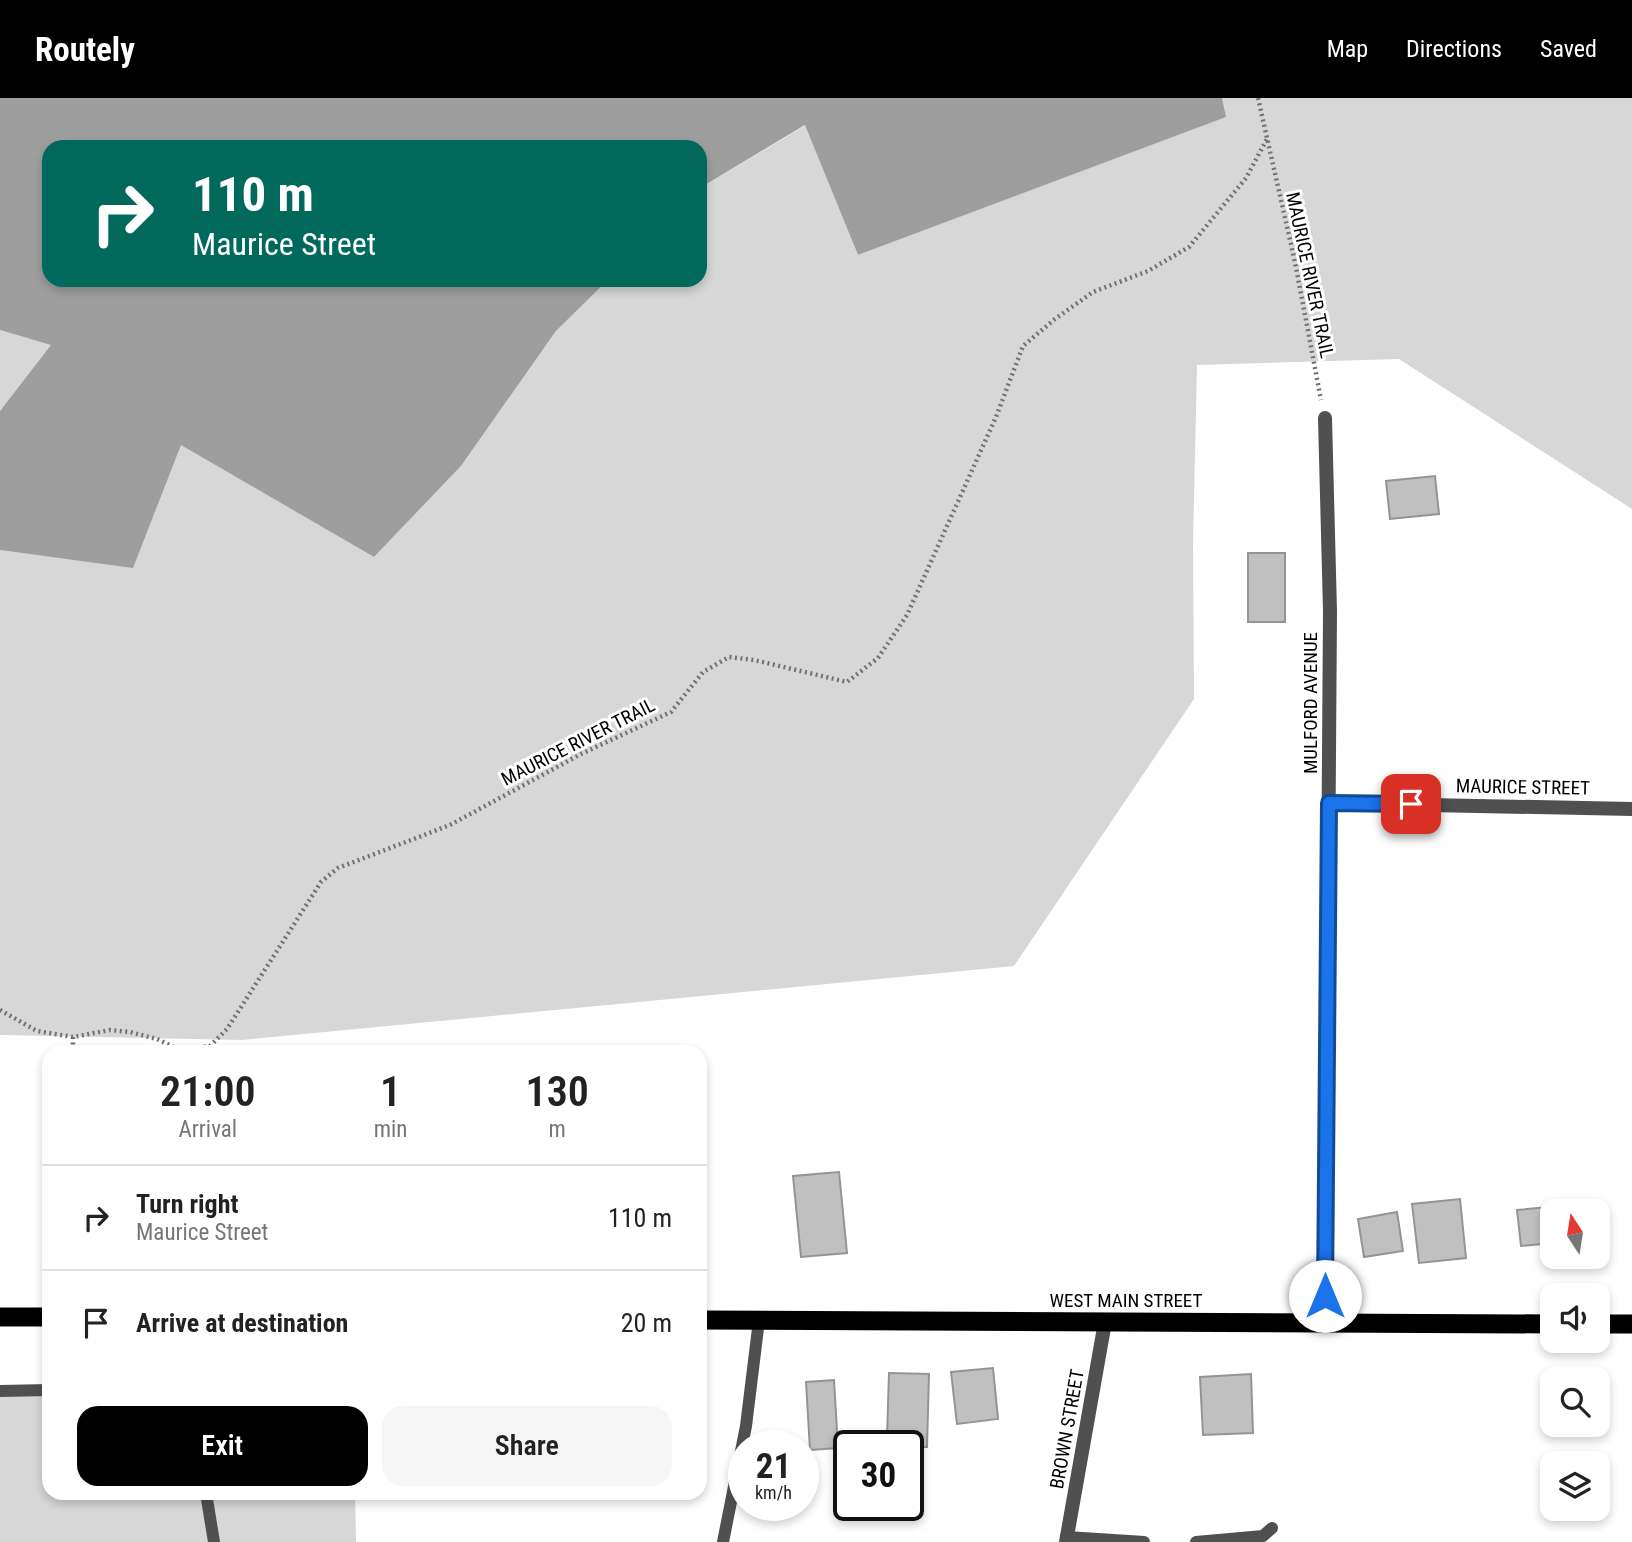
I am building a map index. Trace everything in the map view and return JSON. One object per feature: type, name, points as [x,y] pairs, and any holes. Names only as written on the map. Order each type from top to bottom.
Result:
[{"type":"highway","points":[[0,1317],[42,1317]]},
{"type":"highway","name":"WEST MAIN STREET","points":[[707,1320],[1540,1324]]},
{"type":"highway","points":[[1610,1324],[1632,1324]]},
{"type":"street","name":"MULFORD AVENUE","points":[[1325,418],[1330,611],[1325,1324]]},
{"type":"street","name":"MAURICE STREET","points":[[1329,803],[1632,809]]},
{"type":"street","name":"BROWN STREET","points":[[1067,1540],[1105,1322]]},
{"type":"lane","points":[[723,1542],[746,1426],[759,1320]]},
{"type":"lane","points":[[2,1392],[42,1390]]},
{"type":"lane","points":[[207,1500],[214,1542]]},
{"type":"lane","points":[[1196,1542],[1263,1536],[1272,1528]]},
{"type":"lane","points":[[1067,1540],[1144,1542]]},
{"type":"path","name":"MAURICE RIVER TRAIL","points":[[1258,98],[1295,262],[1325,418]]},
{"type":"path","name":"MAURICE RIVER TRAIL","points":[[211,1045],[227,1029],[321,882],[338,868],[450,825],[581,754],[671,712],[703,671],[729,657],[754,660],[847,682],[878,658],[908,615],[996,417],[1023,346],[1093,292],[1149,271],[1189,247],[1246,178],[1267,139]]},
{"type":"path","name":"MAURICE RIVER TRAIL","points":[[0,1010],[37,1031],[73,1037],[110,1030],[130,1032],[170,1045]]},
{"type":"path","points":[[73,1037],[73,1045]]},
{"type":"shaded area","points":[[0,98],[1222,98],[1226,117],[858,255],[805,125],[707,184],[707,140],[42,140],[42,287],[601,287],[556,331],[461,466],[374,557],[181,445],[133,568],[0,550],[0,411],[51,345],[0,330]]},
{"type":"shaded area","points":[[1222,98],[1632,98],[1632,509],[1399,359],[1197,365],[1193,544],[1194,699],[1014,966],[242,1040],[0,1035],[0,550],[133,567],[181,444],[374,557],[461,466],[556,331],[601,287],[707,287],[707,184],[806,125],[858,255],[1225,117]]},
{"type":"shaded area","points":[[0,330],[52,345],[0,411]]},
{"type":"shaded area","points":[[0,1387],[42,1387],[42,1500],[355,1500],[356,1542],[0,1542]]},
{"type":"building","points":[[1435,476],[1439,514],[1390,519],[1386,481]]},
{"type":"building","points":[[1248,553],[1285,553],[1285,622],[1248,622]]},
{"type":"building","points":[[839,1172],[847,1253],[801,1257],[793,1176]]},
{"type":"building","points":[[1460,1199],[1466,1258],[1419,1263],[1412,1204]]},
{"type":"building","points":[[1540,1208],[1540,1244],[1521,1246],[1517,1210]]},
{"type":"building","points":[[1397,1212],[1403,1251],[1364,1257],[1358,1219]]},
{"type":"building","points":[[993,1368],[998,1419],[957,1424],[951,1372]]},
{"type":"building","points":[[889,1373],[929,1374],[927,1447],[924,1447],[924,1430],[887,1430]]},
{"type":"building","points":[[1251,1374],[1253,1433],[1203,1435],[1200,1377]]},
{"type":"building","points":[[834,1380],[837,1430],[833,1430],[833,1448],[819,1449],[819,1430],[809,1430],[806,1382]]},
{"type":"route","points":[[1325,1296],[1329,803],[1411,804]]}]
